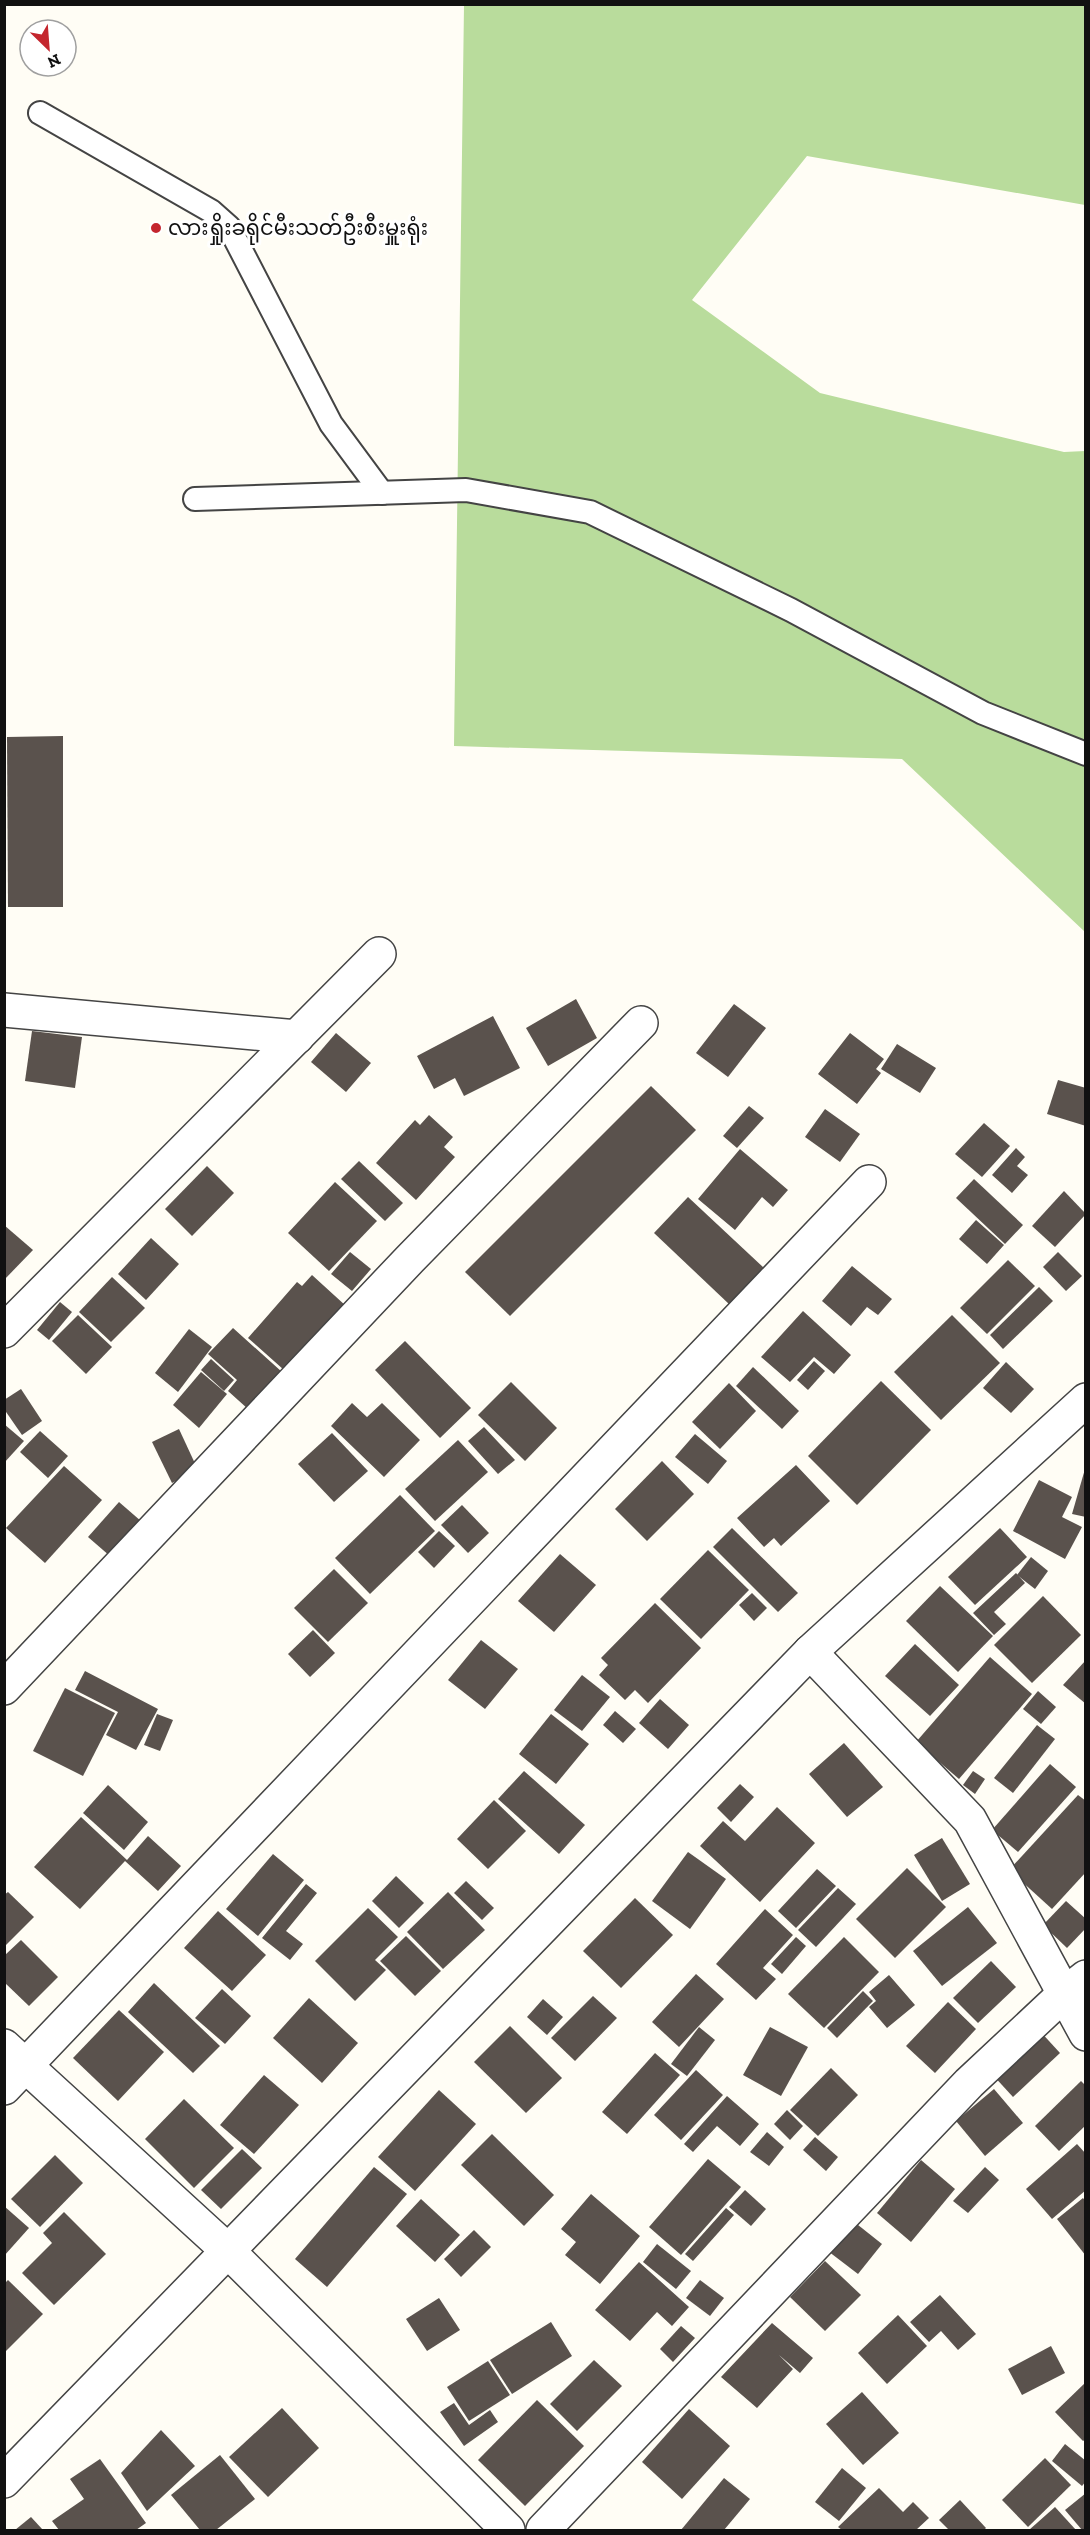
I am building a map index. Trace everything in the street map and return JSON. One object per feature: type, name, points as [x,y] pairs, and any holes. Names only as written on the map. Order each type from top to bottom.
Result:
[{"type":"street","points":[[4,1331],[379,954]]},
{"type":"street","points":[[4,1010],[297,1036]]},
{"type":"street","points":[[4,1688],[410,1258],[641,1023]]},
{"type":"street","points":[[508,2530],[227,2250],[12,2067],[869,1182]]},
{"type":"street","points":[[4,2481],[810,1652],[1073,1428],[1086,1400]]},
{"type":"street","points":[[810,1652],[970,1820],[1074,1986],[1086,2034]]},
{"type":"street","points":[[543,2530],[969,2083],[1074,1986]]},
{"type":"lane","points":[[40,113],[211,211],[229,227],[331,424],[382,493]]},
{"type":"lane","points":[[195,499],[466,490],[590,512],[792,610],[983,713],[1086,754]]},
{"type":"green space","points":[[464,5],[1085,5],[1085,205],[807,156],[692,300],[820,393],[1064,452],[1085,451],[1085,932],[902,759],[454,746]]},
{"type":"building","points":[[63,736],[63,907],[8,907],[7,737]]},
{"type":"building","points":[[576,999],[597,1038],[548,1066],[526,1028]]},
{"type":"building","points":[[734,1004],[766,1028],[728,1077],[696,1053]]},
{"type":"building","points":[[493,1016],[520,1068],[464,1096],[455,1078],[434,1089],[417,1056]]},
{"type":"building","points":[[32,1031],[82,1037],[75,1088],[25,1081]]},
{"type":"building","points":[[336,1033],[371,1063],[346,1092],[311,1062]]},
{"type":"building","points":[[850,1033],[884,1059],[876,1069],[881,1073],[857,1104],[818,1074]]},
{"type":"building","points":[[897,1044],[936,1068],[920,1093],[881,1069]]},
{"type":"building","points":[[1058,1080],[1086,1088],[1086,1126],[1047,1114]]},
{"type":"building","points":[[651,1086],[696,1130],[510,1316],[465,1272]]},
{"type":"building","points":[[749,1106],[764,1118],[737,1148],[723,1136]]},
{"type":"building","points":[[825,1109],[860,1134],[840,1162],[805,1137]]},
{"type":"building","points":[[429,1115],[453,1137],[444,1147],[455,1157],[416,1200],[376,1163],[415,1120],[420,1125]]},
{"type":"building","points":[[984,1123],[1010,1146],[982,1177],[955,1154]]},
{"type":"building","points":[[1016,1148],[1025,1157],[1017,1166],[1028,1175],[1012,1193],[992,1175]]},
{"type":"building","points":[[740,1149],[788,1190],[773,1207],[762,1197],[735,1230],[698,1199]]},
{"type":"building","points":[[359,1161],[403,1203],[385,1221],[341,1179]]},
{"type":"building","points":[[207,1166],[234,1193],[192,1236],[165,1209]]},
{"type":"building","points":[[974,1179],[1023,1225],[1005,1244],[956,1198]]},
{"type":"building","points":[[335,1182],[377,1221],[329,1271],[288,1233]]},
{"type":"building","points":[[1064,1191],[1086,1214],[1055,1247],[1032,1226]]},
{"type":"building","points":[[688,1197],[765,1269],[730,1305],[654,1233]]},
{"type":"building","points":[[976,1220],[1004,1245],[987,1264],[959,1239]]},
{"type":"building","points":[[4,1225],[33,1250],[4,1280]]},
{"type":"building","points":[[151,1238],[179,1264],[146,1300],[118,1274]]},
{"type":"building","points":[[350,1252],[371,1269],[352,1291],[331,1274]]},
{"type":"building","points":[[1058,1252],[1082,1276],[1066,1291],[1043,1267]]},
{"type":"building","points":[[1008,1260],[1035,1286],[987,1334],[960,1308]]},
{"type":"building","points":[[852,1266],[892,1299],[878,1315],[867,1307],[851,1326],[822,1301]]},
{"type":"building","points":[[312,1275],[346,1306],[293,1378],[248,1338],[297,1282],[302,1286]]},
{"type":"building","points":[[112,1277],[145,1308],[111,1342],[79,1312]]},
{"type":"building","points":[[1039,1287],[1053,1301],[1003,1349],[990,1335]]},
{"type":"building","points":[[60,1302],[72,1312],[49,1340],[37,1330]]},
{"type":"building","points":[[803,1311],[851,1355],[834,1374],[814,1357],[790,1382],[761,1357]]},
{"type":"building","points":[[78,1315],[112,1347],[86,1374],[52,1341]]},
{"type":"building","points":[[952,1315],[1000,1363],[941,1420],[894,1372]]},
{"type":"building","points":[[233,1328],[282,1372],[248,1409],[228,1391],[237,1380],[208,1354]]},
{"type":"building","points":[[189,1329],[212,1347],[178,1392],[155,1373]]},
{"type":"building","points":[[405,1341],[471,1408],[440,1438],[375,1370]]},
{"type":"building","points":[[211,1359],[234,1380],[224,1391],[201,1370]]},
{"type":"building","points":[[814,1361],[825,1371],[808,1390],[797,1380]]},
{"type":"building","points":[[1006,1362],[1034,1389],[1011,1413],[983,1388]]},
{"type":"building","points":[[753,1367],[799,1411],[782,1429],[736,1386]]},
{"type":"building","points":[[201,1372],[227,1394],[199,1428],[173,1405]]},
{"type":"building","points":[[881,1381],[931,1430],[857,1505],[808,1456]]},
{"type":"building","points":[[511,1382],[557,1428],[525,1461],[478,1415]]},
{"type":"building","points":[[729,1383],[756,1411],[720,1449],[692,1422]]},
{"type":"building","points":[[21,1389],[42,1421],[22,1435],[4,1409],[4,1400]]},
{"type":"building","points":[[352,1403],[367,1417],[382,1403],[420,1440],[384,1477],[331,1426]]},
{"type":"building","points":[[4,1424],[24,1441],[4,1463]]},
{"type":"building","points":[[484,1427],[515,1460],[498,1474],[468,1441]]},
{"type":"building","points":[[179,1429],[198,1470],[172,1483],[152,1442]]},
{"type":"building","points":[[40,1431],[68,1456],[48,1478],[20,1452]]},
{"type":"building","points":[[332,1433],[368,1471],[334,1502],[298,1464]]},
{"type":"building","points":[[695,1434],[727,1461],[708,1484],[675,1457]]},
{"type":"building","points":[[458,1440],[488,1472],[435,1521],[405,1489]]},
{"type":"building","points":[[662,1461],[694,1494],[647,1541],[615,1509]]},
{"type":"building","points":[[796,1465],[830,1501],[781,1546],[774,1538],[764,1547],[737,1518]]},
{"type":"building","points":[[64,1466],[102,1500],[45,1563],[6,1528]]},
{"type":"building","points":[[1086,1469],[1086,1517],[1072,1514]]},
{"type":"building","points":[[1039,1480],[1072,1497],[1062,1517],[1082,1527],[1065,1559],[1013,1531]]},
{"type":"building","points":[[400,1495],[435,1531],[370,1594],[335,1558]]},
{"type":"building","points":[[119,1502],[149,1528],[118,1563],[88,1537]]},
{"type":"building","points":[[462,1505],[489,1533],[468,1553],[441,1525]]},
{"type":"building","points":[[732,1528],[798,1593],[778,1612],[713,1547]]},
{"type":"building","points":[[1000,1528],[1027,1557],[975,1605],[948,1577]]},
{"type":"building","points":[[439,1531],[455,1546],[434,1568],[418,1552]]},
{"type":"building","points":[[708,1550],[749,1590],[701,1639],[660,1599]]},
{"type":"building","points":[[560,1554],[596,1585],[554,1632],[518,1601]]},
{"type":"building","points":[[1031,1557],[1048,1571],[1035,1589],[1017,1575]]},
{"type":"building","points":[[334,1569],[368,1603],[328,1642],[294,1608]]},
{"type":"building","points":[[1016,1573],[1025,1583],[994,1612],[1006,1624],[994,1635],[973,1613]]},
{"type":"building","points":[[940,1586],[993,1636],[958,1672],[906,1621]]},
{"type":"building","points":[[752,1593],[767,1608],[754,1621],[739,1605]]},
{"type":"building","points":[[1043,1596],[1081,1635],[1032,1683],[994,1645]]},
{"type":"building","points":[[655,1603],[701,1648],[648,1703],[635,1690],[625,1700],[599,1675],[608,1665],[601,1658]]},
{"type":"building","points":[[313,1630],[335,1653],[310,1677],[288,1654]]},
{"type":"building","points":[[481,1640],[518,1669],[485,1709],[448,1680]]},
{"type":"building","points":[[915,1644],[959,1685],[930,1716],[885,1676]]},
{"type":"building","points":[[990,1657],[1032,1694],[959,1779],[916,1742]]},
{"type":"building","points":[[1086,1660],[1086,1704],[1063,1685]]},
{"type":"building","points":[[85,1671],[158,1709],[136,1750],[106,1735],[118,1712],[75,1690]]},
{"type":"building","points":[[582,1675],[610,1697],[582,1731],[554,1710]]},
{"type":"building","points":[[65,1688],[115,1713],[83,1776],[33,1751]]},
{"type":"building","points":[[1038,1691],[1056,1707],[1041,1724],[1023,1709]]},
{"type":"building","points":[[660,1699],[689,1725],[668,1749],[639,1723]]},
{"type":"building","points":[[615,1711],[636,1729],[623,1743],[603,1725]]},
{"type":"building","points":[[157,1714],[173,1720],[160,1751],[144,1745]]},
{"type":"building","points":[[551,1714],[589,1744],[556,1784],[519,1754]]},
{"type":"building","points":[[1037,1725],[1055,1739],[1013,1793],[994,1778]]},
{"type":"building","points":[[844,1743],[883,1787],[847,1817],[809,1774]]},
{"type":"building","points":[[1050,1764],[1076,1787],[1018,1852],[992,1830]]},
{"type":"building","points":[[524,1771],[585,1825],[559,1854],[498,1799]]},
{"type":"building","points":[[973,1771],[985,1779],[975,1794],[963,1785]]},
{"type":"building","points":[[740,1784],[754,1797],[731,1822],[717,1808]]},
{"type":"building","points":[[108,1785],[148,1822],[124,1850],[83,1813]]},
{"type":"building","points":[[1078,1795],[1086,1801],[1086,1872],[1052,1909],[1009,1870]]},
{"type":"building","points":[[494,1800],[526,1831],[488,1869],[457,1839]]},
{"type":"building","points":[[777,1807],[815,1843],[760,1902],[700,1846],[723,1821],[745,1841]]},
{"type":"building","points":[[81,1817],[127,1860],[148,1836],[181,1866],[158,1891],[125,1861],[80,1909],[34,1867]]},
{"type":"building","points":[[942,1838],[970,1884],[942,1901],[914,1855]]},
{"type":"building","points":[[688,1852],[726,1879],[690,1929],[652,1901]]},
{"type":"building","points":[[273,1854],[304,1880],[258,1936],[226,1909]]},
{"type":"building","points":[[907,1868],[946,1907],[895,1958],[856,1919]]},
{"type":"building","points":[[817,1869],[836,1886],[796,1928],[778,1911]]},
{"type":"building","points":[[396,1876],[424,1903],[399,1928],[372,1901]]},
{"type":"building","points":[[466,1881],[494,1908],[482,1920],[454,1893]]},
{"type":"building","points":[[306,1884],[317,1893],[286,1931],[303,1944],[290,1960],[262,1938]]},
{"type":"building","points":[[838,1888],[856,1904],[816,1947],[798,1930]]},
{"type":"building","points":[[8,1892],[34,1917],[4,1947],[4,1895]]},
{"type":"building","points":[[448,1892],[485,1930],[443,1969],[407,1932]]},
{"type":"building","points":[[635,1898],[673,1935],[621,1988],[583,1951]]},
{"type":"building","points":[[1066,1901],[1086,1919],[1086,1928],[1067,1948],[1043,1925]]},
{"type":"building","points":[[968,1907],[997,1943],[942,1986],[913,1951]]},
{"type":"building","points":[[368,1908],[398,1937],[375,1960],[386,1970],[355,2001],[315,1961]]},
{"type":"building","points":[[765,1909],[793,1935],[763,1968],[776,1979],[756,2000],[716,1964]]},
{"type":"building","points":[[218,1911],[266,1955],[232,1991],[184,1948]]},
{"type":"building","points":[[406,1936],[441,1971],[415,1996],[380,1961]]},
{"type":"building","points":[[796,1937],[806,1946],[782,1974],[771,1964]]},
{"type":"building","points":[[844,1937],[879,1972],[824,2028],[788,1994]]},
{"type":"building","points":[[21,1940],[58,1977],[29,2006],[4,1982],[4,1956]]},
{"type":"building","points":[[991,1961],[1016,1987],[978,2023],[953,1998]]},
{"type":"building","points":[[696,1974],[724,1999],[679,2047],[652,2022]]},
{"type":"building","points":[[889,1975],[915,2005],[887,2028],[869,2007],[876,2001],[869,1992]]},
{"type":"building","points":[[154,1983],[220,2046],[193,2073],[128,2012]]},
{"type":"building","points":[[222,1989],[251,2016],[225,2044],[195,2018]]},
{"type":"building","points":[[863,1991],[873,2001],[837,2038],[827,2028]]},
{"type":"building","points":[[593,1996],[617,2018],[575,2061],[551,2038]]},
{"type":"building","points":[[309,1998],[358,2043],[322,2083],[273,2038]]},
{"type":"building","points":[[543,1999],[563,2017],[547,2035],[527,2017]]},
{"type":"building","points":[[948,2002],[976,2029],[935,2073],[906,2046]]},
{"type":"building","points":[[119,2010],[164,2052],[118,2101],[73,2058]]},
{"type":"building","points":[[510,2026],[562,2078],[526,2113],[474,2062]]},
{"type":"building","points":[[699,2027],[715,2040],[687,2076],[671,2064]]},
{"type":"building","points":[[770,2027],[808,2047],[781,2096],[743,2075]]},
{"type":"building","points":[[1038,2029],[1060,2053],[1013,2097],[991,2073]]},
{"type":"building","points":[[655,2053],[680,2075],[627,2134],[602,2112]]},
{"type":"building","points":[[831,2068],[858,2095],[818,2136],[790,2110]]},
{"type":"building","points":[[696,2070],[723,2095],[681,2140],[654,2115]]},
{"type":"building","points":[[264,2075],[299,2105],[254,2154],[220,2125]]},
{"type":"building","points":[[1081,2081],[1086,2086],[1086,2125],[1059,2151],[1035,2126]]},
{"type":"building","points":[[994,2089],[1023,2123],[985,2156],[956,2121]]},
{"type":"building","points":[[439,2090],[476,2124],[415,2191],[378,2157]]},
{"type":"building","points":[[727,2096],[759,2124],[740,2146],[717,2126],[693,2152],[684,2144]]},
{"type":"building","points":[[184,2099],[234,2148],[194,2188],[145,2139]]},
{"type":"building","points":[[787,2110],[803,2126],[790,2140],[774,2124]]},
{"type":"building","points":[[767,2132],[784,2147],[769,2166],[750,2152]]},
{"type":"building","points":[[492,2134],[554,2195],[524,2226],[461,2165]]},
{"type":"building","points":[[815,2137],[838,2157],[826,2171],[803,2150]]},
{"type":"building","points":[[1077,2144],[1086,2154],[1086,2190],[1052,2219],[1026,2189]]},
{"type":"building","points":[[242,2149],[262,2168],[221,2209],[201,2190]]},
{"type":"building","points":[[55,2155],[83,2183],[40,2227],[11,2199]]},
{"type":"building","points":[[708,2159],[741,2187],[681,2255],[649,2227]]},
{"type":"building","points":[[921,2160],[955,2189],[911,2242],[877,2213]]},
{"type":"building","points":[[374,2167],[407,2194],[327,2287],[295,2259]]},
{"type":"building","points":[[985,2167],[999,2180],[968,2213],[953,2201]]},
{"type":"building","points":[[745,2190],[766,2209],[751,2226],[729,2207]]},
{"type":"building","points":[[591,2194],[640,2236],[600,2284],[565,2255],[576,2242],[561,2229]]},
{"type":"building","points":[[1083,2198],[1086,2202],[1086,2256],[1057,2219]]},
{"type":"building","points":[[421,2199],[460,2235],[435,2262],[396,2226]]},
{"type":"building","points":[[4,2206],[29,2228],[4,2256]]},
{"type":"building","points":[[726,2208],[734,2215],[693,2261],[685,2254]]},
{"type":"building","points":[[64,2212],[106,2254],[54,2305],[22,2273],[52,2243],[43,2233]]},
{"type":"building","points":[[848,2217],[882,2244],[858,2274],[824,2248]]},
{"type":"building","points":[[474,2230],[491,2247],[461,2277],[444,2259]]},
{"type":"building","points":[[657,2244],[691,2271],[676,2289],[643,2262]]},
{"type":"building","points":[[825,2261],[861,2295],[825,2331],[790,2297]]},
{"type":"building","points":[[639,2262],[689,2307],[672,2326],[657,2312],[630,2341],[595,2310]]},
{"type":"building","points":[[8,2280],[43,2314],[4,2353],[4,2284]]},
{"type":"building","points":[[700,2280],[724,2298],[710,2316],[686,2298]]},
{"type":"building","points":[[940,2295],[976,2334],[958,2350],[941,2331],[929,2342],[910,2322]]},
{"type":"building","points":[[439,2298],[460,2330],[427,2351],[406,2319]]},
{"type":"building","points":[[898,2315],[927,2346],[887,2384],[858,2353]]},
{"type":"building","points":[[551,2322],[572,2356],[512,2394],[490,2360]]},
{"type":"building","points":[[772,2323],[813,2358],[800,2373],[779,2355],[793,2369],[757,2408],[721,2377]]},
{"type":"building","points":[[681,2326],[695,2338],[673,2362],[660,2349]]},
{"type":"building","points":[[1051,2346],[1065,2373],[1022,2395],[1008,2369]]},
{"type":"building","points":[[594,2360],[622,2386],[577,2431],[550,2404]]},
{"type":"building","points":[[488,2361],[510,2395],[469,2421],[447,2387]]},
{"type":"building","points":[[1086,2382],[1086,2439],[1083,2441],[1055,2412]]},
{"type":"building","points":[[862,2392],[899,2433],[863,2465],[826,2424]]},
{"type":"building","points":[[537,2400],[584,2446],[525,2506],[478,2460]]},
{"type":"building","points":[[454,2403],[469,2425],[490,2410],[498,2422],[464,2446],[440,2412]]},
{"type":"building","points":[[282,2408],[319,2448],[268,2497],[229,2457]]},
{"type":"building","points":[[689,2409],[730,2446],[682,2499],[642,2462]]},
{"type":"building","points":[[161,2430],[195,2466],[147,2511],[121,2473]]},
{"type":"building","points":[[1065,2444],[1086,2461],[1086,2481],[1082,2486],[1052,2461]]},
{"type":"building","points":[[220,2455],[255,2499],[216,2530],[200,2530],[171,2495]]},
{"type":"building","points":[[1045,2458],[1071,2485],[1028,2527],[1002,2500]]},
{"type":"building","points":[[100,2459],[146,2523],[136,2530],[59,2530],[52,2521],[84,2499],[70,2479]]},
{"type":"building","points":[[842,2468],[866,2488],[839,2521],[815,2502]]},
{"type":"building","points":[[724,2478],[750,2499],[724,2530],[681,2530]]},
{"type":"building","points":[[879,2488],[903,2512],[913,2502],[929,2518],[916,2530],[842,2530],[838,2527]]},
{"type":"building","points":[[1086,2493],[1086,2530],[1082,2530],[1065,2510]]},
{"type":"building","points":[[960,2500],[986,2528],[984,2530],[949,2530],[939,2520]]},
{"type":"building","points":[[1055,2507],[1076,2530],[1029,2530]]},
{"type":"building","points":[[31,2517],[43,2530],[15,2530]]},
{"type":"place","name":"လားရှိုးခရိုင်မီးသတ်ဦးစီးမှူးရုံး","points":[[156,228]]}]
